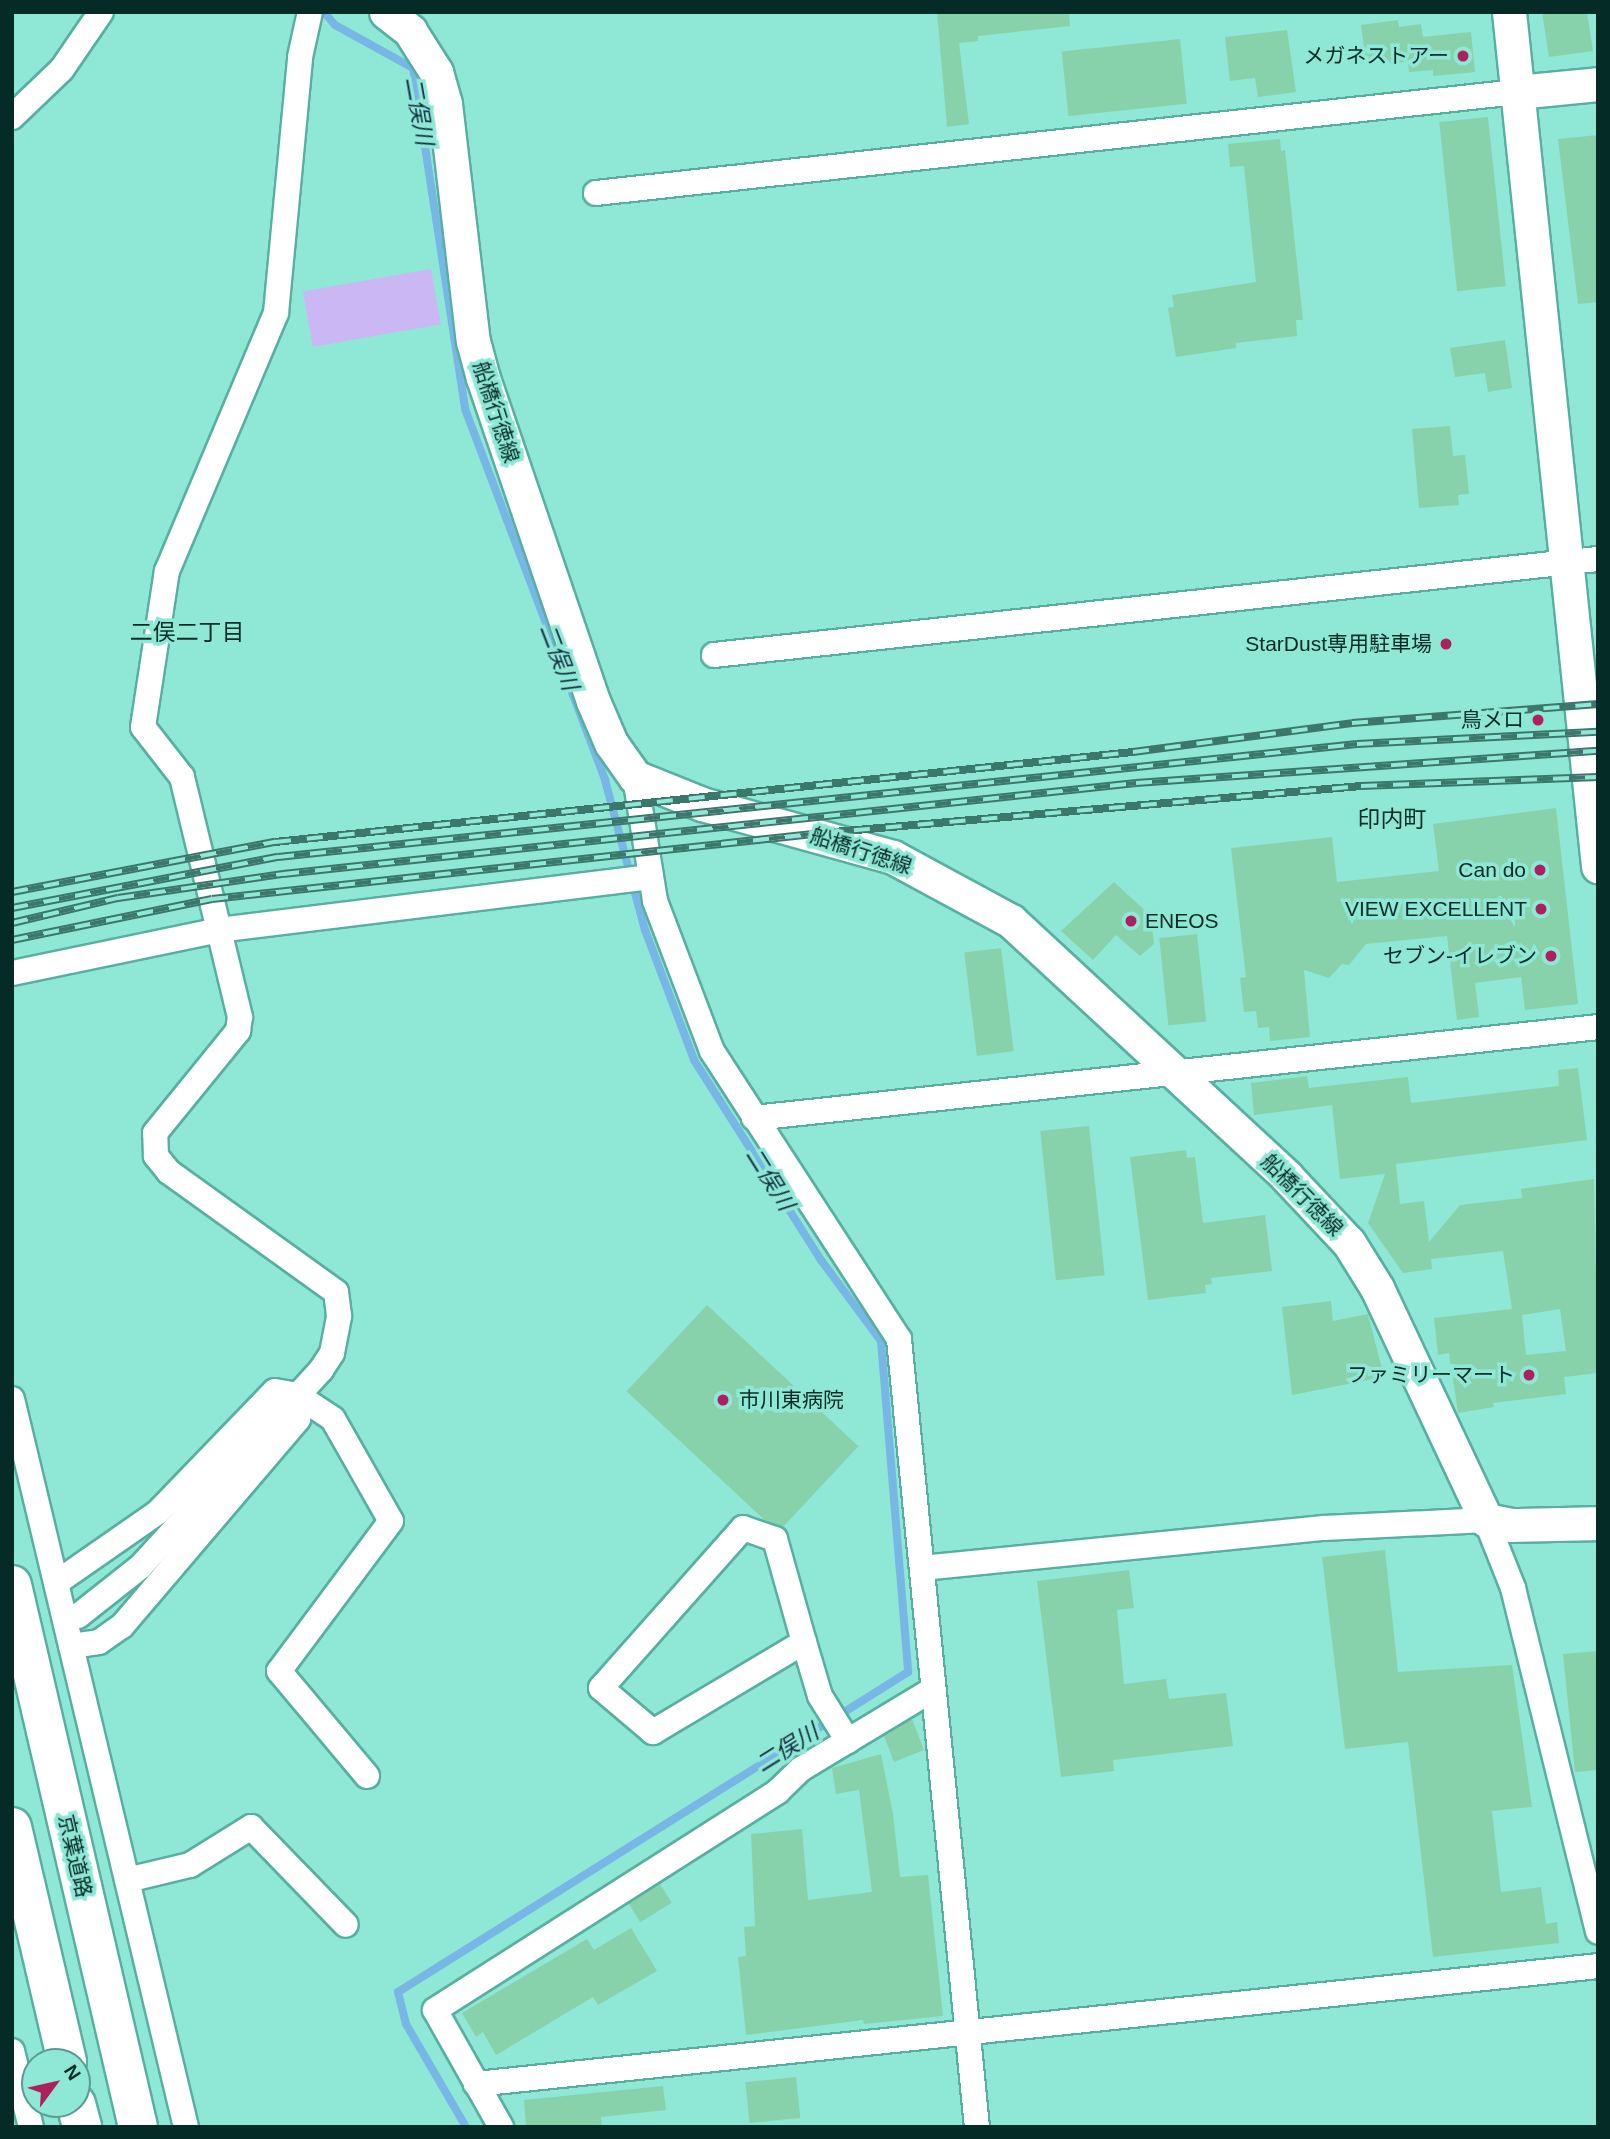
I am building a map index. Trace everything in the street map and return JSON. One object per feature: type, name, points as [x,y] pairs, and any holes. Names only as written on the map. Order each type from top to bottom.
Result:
[{"type":"highway","name":"京葉道路","points":[[12,1585],[138,2127]]},
{"type":"highway","points":[[12,1827],[63,2048]]},
{"type":"main road","name":"船橋行徳線","points":[[386,12],[410,31],[436,72],[444,104],[473,341],[483,378],[593,701],[611,743],[635,777],[702,804],[893,858],[984,903],[1034,941],[1178,1074],[1349,1243],[1377,1288],[1486,1520]]},
{"type":"main road","points":[[1508,12],[1598,866]]},
{"type":"main road","points":[[1517,92],[1598,84]]},
{"type":"main road","points":[[1486,1520],[1512,1525],[1598,1523]]},
{"type":"street","points":[[12,117],[62,69],[101,12]]},
{"type":"street","points":[[78,1616],[139,1567],[297,1395],[332,1353],[339,1316],[336,1292],[169,1172],[156,1156],[155,1133],[238,1031],[240,1017],[183,777],[143,727],[167,571],[276,313],[300,57],[310,12]]},
{"type":"street","points":[[596,192],[1517,92]]},
{"type":"street","points":[[714,655],[1598,559]]},
{"type":"street","points":[[635,777],[655,901],[712,1051],[899,1339],[977,2127]]},
{"type":"street","points":[[12,973],[219,930],[651,877]]},
{"type":"street","points":[[754,1118],[1598,1027]]},
{"type":"street","points":[[56,1583],[158,1512],[275,1391],[297,1395],[333,1419],[391,1521],[279,1671],[367,1776]]},
{"type":"street","points":[[71,1646],[99,1643],[122,1626],[298,1419],[297,1395]]},
{"type":"street","points":[[12,1399],[186,2127]]},
{"type":"street","points":[[922,1568],[1324,1528],[1486,1520],[1513,1588],[1598,1932]]},
{"type":"street","points":[[804,1642],[653,1732],[601,1688],[743,1528],[775,1539],[820,1696],[848,1741]]},
{"type":"street","points":[[500,2127],[435,2010],[848,1741],[932,1690]]},
{"type":"street","points":[[127,1880],[190,1865],[251,1827],[346,1925]]},
{"type":"street","points":[[476,2084],[1598,1966]]},
{"type":"street","points":[[12,2050],[31,2127]]},
{"type":"shaded area","points":[[431,269],[441,324],[313,347],[303,292]]},
{"type":"building","points":[[937,12],[1069,12],[1070,26],[978,36],[978,41],[959,43],[969,124],[947,127]]},
{"type":"building","points":[[1542,12],[1587,12],[1593,51],[1549,57]]},
{"type":"building","points":[[1398,20],[1399,27],[1421,24],[1423,37],[1471,32],[1475,72],[1433,76],[1433,70],[1409,72],[1408,62],[1366,63],[1361,25]]},
{"type":"building","points":[[1287,30],[1296,92],[1258,97],[1255,78],[1230,81],[1225,37]]},
{"type":"building","points":[[1180,39],[1187,104],[1068,116],[1062,51]]},
{"type":"building","points":[[1488,117],[1506,286],[1457,291],[1439,122]]},
{"type":"building","points":[[1598,135],[1598,302],[1578,304],[1558,139]]},
{"type":"building","points":[[1280,139],[1281,151],[1285,150],[1303,320],[1296,320],[1297,336],[1236,343],[1236,348],[1176,357],[1168,308],[1174,307],[1172,295],[1256,282],[1244,166],[1230,167],[1228,144]]},
{"type":"building","points":[[1505,340],[1512,388],[1488,392],[1485,373],[1455,377],[1450,348]]},
{"type":"building","points":[[1450,426],[1453,456],[1465,455],[1469,494],[1458,495],[1459,505],[1419,508],[1412,429]]},
{"type":"building","points":[[1556,808],[1578,1004],[1525,1010],[1521,977],[1475,983],[1479,1017],[1457,1020],[1447,936],[1366,944],[1349,965],[1342,964],[1329,978],[1304,970],[1310,1037],[1270,1041],[1269,1027],[1258,1028],[1256,1011],[1244,1012],[1240,978],[1246,977],[1231,848],[1332,837],[1337,882],[1439,871],[1433,824]]},
{"type":"building","points":[[1114,882],[1151,916],[1154,944],[1140,956],[1116,935],[1093,960],[1061,931]]},
{"type":"building","points":[[1197,934],[1206,1022],[1168,1025],[1159,938]]},
{"type":"building","points":[[1001,948],[1014,1051],[977,1056],[964,953]]},
{"type":"building","points":[[1578,1068],[1587,1140],[1396,1164],[1400,1204],[1424,1201],[1429,1242],[1460,1205],[1522,1198],[1521,1189],[1594,1179],[1598,1373],[1564,1377],[1566,1394],[1493,1403],[1494,1407],[1458,1413],[1449,1353],[1438,1355],[1434,1318],[1512,1309],[1503,1251],[1431,1259],[1432,1269],[1403,1273],[1368,1223],[1385,1174],[1340,1179],[1332,1105],[1254,1115],[1251,1083],[1307,1076],[1309,1088],[1408,1077],[1411,1103],[1559,1086],[1558,1070]],"holes":[[[1560,1309],[1566,1351],[1526,1355],[1522,1315]]]},
{"type":"building","points":[[1089,1126],[1105,1275],[1056,1280],[1040,1131]]},
{"type":"building","points":[[1186,1150],[1187,1158],[1195,1157],[1203,1223],[1265,1215],[1272,1271],[1211,1278],[1212,1284],[1205,1285],[1206,1293],[1148,1300],[1130,1157]]},
{"type":"building","points":[[1331,1301],[1333,1321],[1368,1314],[1384,1377],[1292,1395],[1282,1307]]},
{"type":"building","points":[[707,1305],[858,1446],[778,1532],[627,1391]]},
{"type":"building","points":[[1385,1550],[1398,1672],[1512,1665],[1532,1807],[1492,1811],[1501,1892],[1541,1887],[1546,1924],[1557,1922],[1559,1943],[1433,1957],[1408,1742],[1345,1749],[1322,1557]]},
{"type":"building","points":[[1129,1570],[1134,1608],[1117,1610],[1124,1684],[1166,1679],[1169,1699],[1226,1693],[1233,1746],[1113,1760],[1114,1771],[1061,1777],[1037,1581]]},
{"type":"building","points":[[1598,1651],[1598,1770],[1575,1772],[1563,1654]]},
{"type":"building","points":[[912,1719],[924,1750],[894,1762],[884,1736]]},
{"type":"building","points":[[881,1754],[893,1814],[900,1877],[928,1875],[943,2016],[864,2024],[863,2020],[746,2035],[738,1957],[746,1956],[744,1927],[755,1926],[751,1834],[802,1829],[808,1900],[872,1892],[859,1790],[836,1794],[832,1768]]},
{"type":"building","points":[[660,1884],[672,1903],[640,1922],[629,1904]]},
{"type":"building","points":[[631,1928],[657,1971],[598,2005],[593,1997],[496,2055],[483,2032],[476,2037],[462,2013],[587,1939],[594,1950]]},
{"type":"building","points":[[796,2077],[800,2118],[750,2123],[745,2082]]},
{"type":"building","points":[[663,2086],[666,2110],[601,2117],[602,2127],[526,2127],[524,2100]]},
{"type":"waterway","name":"二俣川","points":[[324,12],[335,25],[413,68],[465,409],[605,780],[645,930],[694,1060],[821,1260],[881,1341],[908,1672],[398,1992],[406,2024],[466,2127]]},
{"type":"railway","points":[[12,892],[275,842],[1133,752],[1352,723],[1598,704]]},
{"type":"railway","points":[[12,908],[278,857],[1357,744],[1598,732]]},
{"type":"railway","points":[[12,923],[118,898],[283,874],[1136,783],[1598,751]]},
{"type":"railway","points":[[12,940],[212,899],[822,833],[1361,786],[1598,777]]},
{"type":"place","name":"メガネストアー","points":[[1463,56]]},
{"type":"place","name":"StarDust専用駐車場","points":[[1446,644]]},
{"type":"place","name":"鳥メロ","points":[[1538,720]]},
{"type":"place","name":"Can do","points":[[1540,870]]},
{"type":"place","name":"VIEW EXCELLENT","points":[[1541,909]]},
{"type":"place","name":"ENEOS","points":[[1131,921]]},
{"type":"place","name":"セブン-イレブン","points":[[1551,956]]},
{"type":"place","name":"ファミリーマート","points":[[1529,1375]]},
{"type":"place","name":"市川東病院","points":[[723,1400]]},
{"type":"district","name":"二俣二丁目","points":[[187,632]]},
{"type":"district","name":"印内町","points":[[1392,819]]}]
